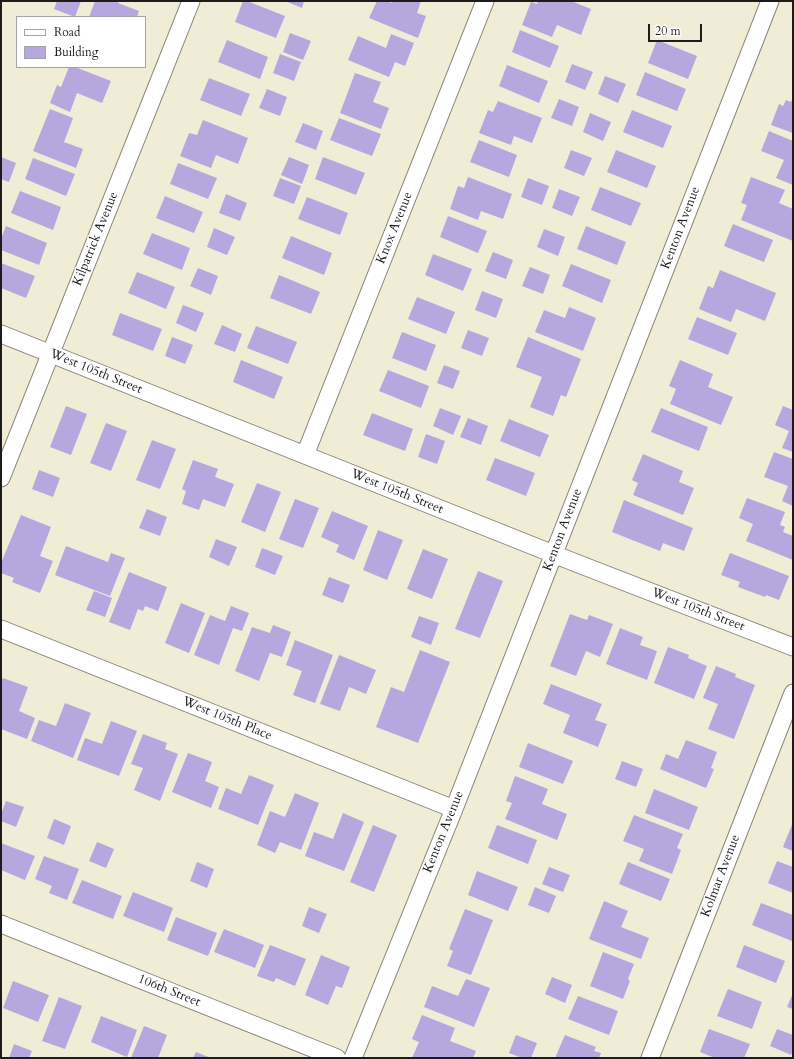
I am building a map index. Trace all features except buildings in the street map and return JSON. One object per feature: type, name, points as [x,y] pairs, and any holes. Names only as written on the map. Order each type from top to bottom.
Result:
[{"type":"street","name":"Kilpatrick Avenue","points":[[1,478],[191,1]]},
{"type":"street","name":"Knox Avenue","points":[[305,455],[485,1]]},
{"type":"street","name":"Kenton Avenue","points":[[353,1058],[454,809],[770,1]]},
{"type":"street","name":"West 105th Street","points":[[1,334],[554,554],[793,647]]},
{"type":"street","name":"West 105th Place","points":[[1,629],[454,809]]},
{"type":"street","name":"Kolmar Avenue","points":[[650,1058],[793,693]]},
{"type":"street","name":"106th Street","points":[[1,924],[337,1058]]}]
